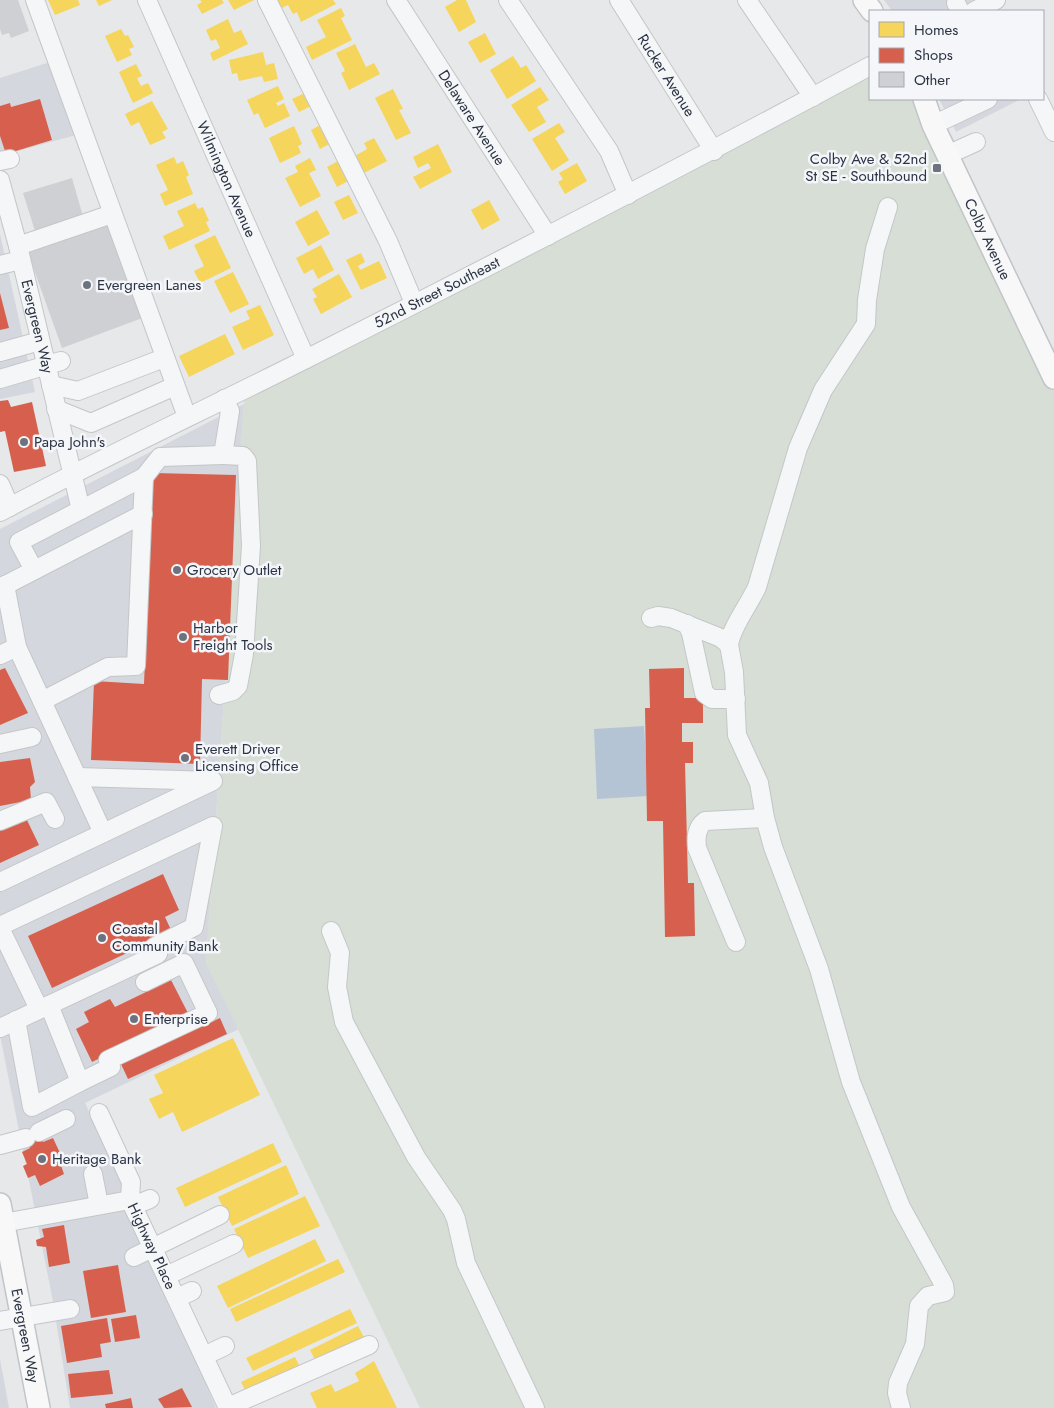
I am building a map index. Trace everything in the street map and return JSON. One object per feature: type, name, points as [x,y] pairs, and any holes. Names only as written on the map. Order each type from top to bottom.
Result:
[{"type":"main road","name":"Colby Avenue","points":[[924,100],[933,125],[1054,378]]},
{"type":"main road","name":"Evergreen Way","points":[[2,1213],[8,1282],[22,1317],[36,1407]]},
{"type":"street","points":[[35,0],[187,417]]},
{"type":"street","name":"Wilmington Avenue","points":[[147,0],[306,359]]},
{"type":"street","points":[[266,0],[388,241],[414,304]]},
{"type":"street","name":"Delaware Avenue","points":[[396,0],[548,236]]},
{"type":"street","points":[[508,0],[609,151],[628,195]]},
{"type":"street","name":"Rucker Avenue","points":[[619,0],[714,151]]},
{"type":"street","points":[[746,0],[813,97]]},
{"type":"street","points":[[977,10],[992,4]]},
{"type":"street","name":"52nd Street Southeast","points":[[5,509],[71,474],[306,359],[714,151],[869,67]]},
{"type":"street","points":[[842,82],[869,83]]},
{"type":"street","points":[[933,125],[957,105],[983,100]]},
{"type":"street","points":[[1038,100],[1054,132]]},
{"type":"street","points":[[947,155],[976,142]]},
{"type":"street","name":"Evergreen Way","points":[[5,191],[6,224],[20,253],[40,342],[53,364],[50,385],[81,510]]},
{"type":"street","points":[[888,207],[875,249],[866,300],[866,324],[823,390],[806,432],[757,587],[749,605],[730,637],[729,645],[736,699],[735,728],[759,783],[764,818],[819,970],[851,1082],[901,1207],[944,1285],[945,1292],[928,1296],[919,1306],[915,1344],[898,1383],[897,1393],[901,1408]]},
{"type":"street","points":[[0,265],[20,253],[112,214]]},
{"type":"street","points":[[0,352],[40,342]]},
{"type":"street","points":[[50,385],[78,390],[164,358]]},
{"type":"street","points":[[0,379],[53,364]]},
{"type":"street","points":[[56,409],[91,423],[175,386]]},
{"type":"street","points":[[223,455],[230,411],[224,399]]},
{"type":"street","points":[[34,570],[19,542],[144,477],[160,458],[243,456],[247,461],[251,546],[244,654],[238,686],[233,691],[219,695]]},
{"type":"street","points":[[42,701],[108,667],[136,666],[144,477]]},
{"type":"street","points":[[0,484],[5,509]]},
{"type":"street","points":[[103,833],[16,646],[2,586],[143,514]]},
{"type":"street","points":[[651,618],[658,616],[671,618],[722,638],[729,645]]},
{"type":"street","points":[[686,624],[691,633],[704,693],[712,699],[736,699]]},
{"type":"street","points":[[0,655],[16,646]]},
{"type":"street","points":[[0,744],[32,737]]},
{"type":"street","points":[[0,882],[213,781],[77,777]]},
{"type":"street","points":[[0,821],[46,802],[54,819]]},
{"type":"street","points":[[736,942],[697,848],[696,837],[700,825],[704,821],[764,818]]},
{"type":"street","points":[[80,1082],[44,1007],[0,927],[213,826],[194,927],[154,947],[158,954],[44,1007],[8,1024],[32,1107],[111,1067],[108,1060],[208,1013],[184,963],[145,982]]},
{"type":"street","points":[[331,931],[340,953],[337,987],[338,1003],[344,1022],[416,1157],[454,1214],[466,1263],[535,1408]]},
{"type":"street","points":[[99,1113],[131,1182],[131,1203],[150,1199]]},
{"type":"street","points":[[0,1145],[32,1135],[66,1119]]},
{"type":"street","points":[[93,1174],[99,1205]]},
{"type":"street","name":"Highway Place","points":[[2,1213],[131,1203],[166,1276],[184,1295],[204,1356],[228,1408]]},
{"type":"street","points":[[134,1257],[154,1249],[169,1239],[220,1215]]},
{"type":"street","points":[[166,1276],[234,1244]]},
{"type":"street","points":[[0,1321],[70,1308]]},
{"type":"street","points":[[228,1408],[369,1345]]},
{"type":"street","points":[[204,1356],[226,1346]]},
{"type":"shaded area","points":[[884,0],[973,0],[953,10],[891,10]]},
{"type":"shaded area","points":[[50,62],[76,135],[0,156],[0,78]]},
{"type":"shaded area","points":[[869,67],[869,100],[924,100],[1054,378],[1054,1408],[420,1408],[206,963],[245,389]]},
{"type":"shaded area","points":[[940,100],[1019,100],[956,132]]},
{"type":"shaded area","points":[[0,234],[35,392],[0,399]]},
{"type":"shaded area","points":[[244,404],[206,963],[239,1029],[85,1103],[114,1166],[216,1408],[70,1408],[52,1296],[0,1035],[0,529]]},
{"type":"shaded area","points":[[0,1359],[9,1408],[0,1408]]},
{"type":"water","points":[[644,726],[648,796],[597,799],[594,729]]},
{"type":"building: Homes","points":[[48,0],[78,0],[80,5],[55,15]]},
{"type":"building: Homes","points":[[96,0],[112,0],[99,6]]},
{"type":"building: Homes","points":[[200,0],[222,0],[224,3],[202,14],[197,5],[202,2]]},
{"type":"building: Homes","points":[[228,0],[254,0],[234,10]]},
{"type":"building: Homes","points":[[273,0],[333,0],[336,4],[301,22],[297,12],[293,14],[288,5],[278,10]]},
{"type":"building: Homes","points":[[457,0],[466,0],[476,22],[459,32],[445,7]]},
{"type":"building: Homes","points":[[341,8],[345,16],[341,18],[352,40],[312,60],[306,47],[326,37],[317,20]]},
{"type":"building: Homes","points":[[228,19],[234,33],[241,30],[248,44],[213,61],[210,53],[220,48],[216,39],[211,41],[206,30]]},
{"type":"building: Homes","points":[[121,29],[125,36],[128,35],[134,47],[129,49],[132,55],[117,62],[105,36]]},
{"type":"building: Homes","points":[[485,33],[496,54],[480,63],[468,42]]},
{"type":"building: Homes","points":[[355,44],[366,67],[374,63],[380,74],[349,90],[341,73],[345,71],[336,53]]},
{"type":"building: Homes","points":[[263,52],[266,65],[274,63],[278,79],[264,82],[262,76],[239,81],[237,73],[232,74],[229,60]]},
{"type":"building: Homes","points":[[513,56],[521,68],[526,65],[536,81],[507,99],[490,70]]},
{"type":"building: Homes","points":[[136,64],[142,76],[137,78],[141,86],[148,83],[153,93],[133,103],[119,72]]},
{"type":"building: Homes","points":[[278,86],[284,99],[276,103],[278,106],[284,103],[290,116],[265,128],[258,113],[254,115],[247,100]]},
{"type":"building: Homes","points":[[540,87],[549,100],[537,107],[546,122],[529,132],[511,105]]},
{"type":"building: Homes","points":[[393,89],[403,109],[399,110],[411,133],[396,140],[375,98]]},
{"type":"building: Homes","points":[[305,93],[311,106],[299,112],[292,99]]},
{"type":"building: Homes","points":[[152,101],[168,129],[162,132],[166,138],[150,145],[139,122],[131,126],[125,114]]},
{"type":"building: Homes","points":[[324,123],[333,142],[320,149],[311,130]]},
{"type":"building: Homes","points":[[559,123],[565,132],[555,138],[569,160],[552,171],[532,139]]},
{"type":"building: Homes","points":[[294,126],[302,144],[298,146],[301,153],[280,163],[269,138]]},
{"type":"building: Homes","points":[[374,138],[387,161],[364,173],[355,156],[367,149],[364,143]]},
{"type":"building: Homes","points":[[438,144],[452,172],[420,189],[413,177],[431,168],[428,163],[418,168],[413,157]]},
{"type":"building: Homes","points":[[174,157],[177,164],[183,161],[189,175],[186,177],[193,194],[165,206],[160,194],[168,190],[156,165]]},
{"type":"building: Homes","points":[[310,158],[316,170],[309,173],[321,196],[300,207],[285,178],[298,172],[295,166]]},
{"type":"building: Homes","points":[[340,160],[350,180],[337,187],[327,167]]},
{"type":"building: Homes","points":[[577,163],[587,181],[565,194],[558,182],[563,179],[559,173]]},
{"type":"building: Homes","points":[[349,195],[358,213],[343,220],[334,202]]},
{"type":"building: Homes","points":[[489,200],[500,220],[482,230],[471,210]]},
{"type":"building: Homes","points":[[195,203],[198,209],[203,207],[209,221],[206,222],[210,231],[169,250],[163,236],[184,226],[177,211]]},
{"type":"building: Homes","points":[[317,210],[330,234],[308,246],[295,222]]},
{"type":"building: Homes","points":[[215,235],[231,268],[200,283],[194,271],[204,266],[194,245]]},
{"type":"building: Homes","points":[[321,245],[334,270],[318,279],[313,269],[304,274],[296,258]]},
{"type":"building: Homes","points":[[361,253],[365,262],[358,266],[360,270],[379,261],[387,278],[361,290],[346,260]]},
{"type":"building: Homes","points":[[233,272],[249,304],[230,313],[214,281]]},
{"type":"building: Homes","points":[[339,274],[352,297],[321,314],[313,299],[317,297],[312,289]]},
{"type":"building: Homes","points":[[260,305],[274,335],[243,350],[232,327],[250,319],[246,311]]},
{"type":"building: Homes","points":[[225,334],[235,354],[189,377],[179,356]]},
{"type":"building: Homes","points":[[233,1038],[260,1095],[182,1132],[173,1112],[159,1119],[149,1099],[163,1093],[154,1075]]},
{"type":"building: Homes","points":[[273,1143],[282,1162],[185,1207],[176,1188]]},
{"type":"building: Homes","points":[[286,1165],[299,1194],[232,1226],[218,1197]]},
{"type":"building: Homes","points":[[305,1196],[320,1226],[248,1258],[234,1229]]},
{"type":"building: Homes","points":[[315,1239],[326,1261],[228,1308],[217,1286]]},
{"type":"building: Homes","points":[[338,1259],[345,1272],[236,1322],[230,1309]]},
{"type":"building: Homes","points":[[350,1309],[357,1323],[253,1371],[246,1358]]},
{"type":"building: Homes","points":[[358,1326],[366,1341],[317,1364],[310,1350]]},
{"type":"building: Homes","points":[[295,1357],[302,1371],[248,1396],[241,1382]]},
{"type":"building: Homes","points":[[374,1361],[397,1408],[317,1408],[310,1393],[331,1384],[335,1392],[359,1381],[355,1373]]},
{"type":"building: Shops","points":[[40,99],[52,140],[6,154],[0,136],[0,106],[10,103],[11,107]]},
{"type":"building: Shops","points":[[0,293],[9,328],[0,330]]},
{"type":"building: Shops","points":[[8,400],[11,407],[32,402],[46,466],[14,472],[5,431],[0,432],[0,401]]},
{"type":"building: Shops","points":[[153,473],[236,475],[228,680],[202,679],[200,764],[91,760],[94,681],[144,684]]},
{"type":"building: Shops","points":[[5,668],[28,713],[0,725],[0,670]]},
{"type":"building: Shops","points":[[684,668],[684,698],[703,698],[703,723],[682,723],[682,742],[693,742],[693,763],[685,763],[688,883],[694,883],[695,936],[665,937],[663,821],[647,821],[645,708],[650,708],[649,669]]},
{"type":"building: Shops","points":[[30,758],[35,782],[30,787],[31,800],[0,806],[0,762]]},
{"type":"building: Shops","points":[[25,816],[39,845],[0,863],[0,827]]},
{"type":"building: Shops","points":[[163,874],[179,910],[165,917],[172,932],[52,988],[28,936]]},
{"type":"building: Shops","name":"Enterprise","points":[[171,980],[189,1015],[92,1062],[76,1029],[89,1022],[84,1012],[110,999],[115,1007]]},
{"type":"building: Shops","points":[[220,1018],[227,1034],[128,1079],[121,1064]]},
{"type":"building: Shops","name":"Heritage Bank","points":[[37,1129],[43,1142],[53,1138],[60,1153],[57,1154],[64,1174],[40,1186],[35,1175],[28,1178],[23,1166],[27,1164],[22,1152],[30,1148],[24,1135]]},
{"type":"building: Shops","points":[[64,1225],[70,1263],[49,1267],[46,1247],[37,1246],[36,1240],[44,1237],[42,1229]]},
{"type":"building: Shops","points":[[118,1265],[126,1312],[91,1318],[83,1271]]},
{"type":"building: Shops","points":[[136,1315],[140,1338],[115,1342],[111,1319]]},
{"type":"building: Shops","points":[[107,1318],[111,1342],[100,1344],[102,1357],[67,1363],[61,1326]]},
{"type":"building: Shops","points":[[109,1370],[113,1394],[71,1398],[68,1374]]},
{"type":"building: Shops","points":[[182,1388],[192,1407],[164,1408],[158,1399]]},
{"type":"building: Shops","points":[[131,1398],[133,1408],[106,1408],[105,1404]]},
{"type":"building: Other","points":[[0,0],[18,0],[29,31],[11,38],[9,33],[2,35],[0,29]]},
{"type":"building: Other","points":[[72,178],[84,220],[36,234],[23,193]]},
{"type":"building: Other","name":"Evergreen Lanes","points":[[112,223],[145,317],[62,348],[28,253]]},
{"type":"place","name":"Colby Ave & 52nd St SE - Southbound","points":[[937,168]]},
{"type":"place","name":"Evergreen Lanes","points":[[87,285]]},
{"type":"place","name":"Papa John's","points":[[24,442]]},
{"type":"place","name":"Grocery Outlet","points":[[177,570]]},
{"type":"place","name":"Harbor Freight Tools","points":[[183,637]]},
{"type":"place","name":"Everett Driver Licensing Office","points":[[185,758]]},
{"type":"place","name":"Coastal Community Bank","points":[[102,938]]},
{"type":"place","name":"Enterprise","points":[[134,1019]]},
{"type":"place","name":"Heritage Bank","points":[[42,1159]]}]
